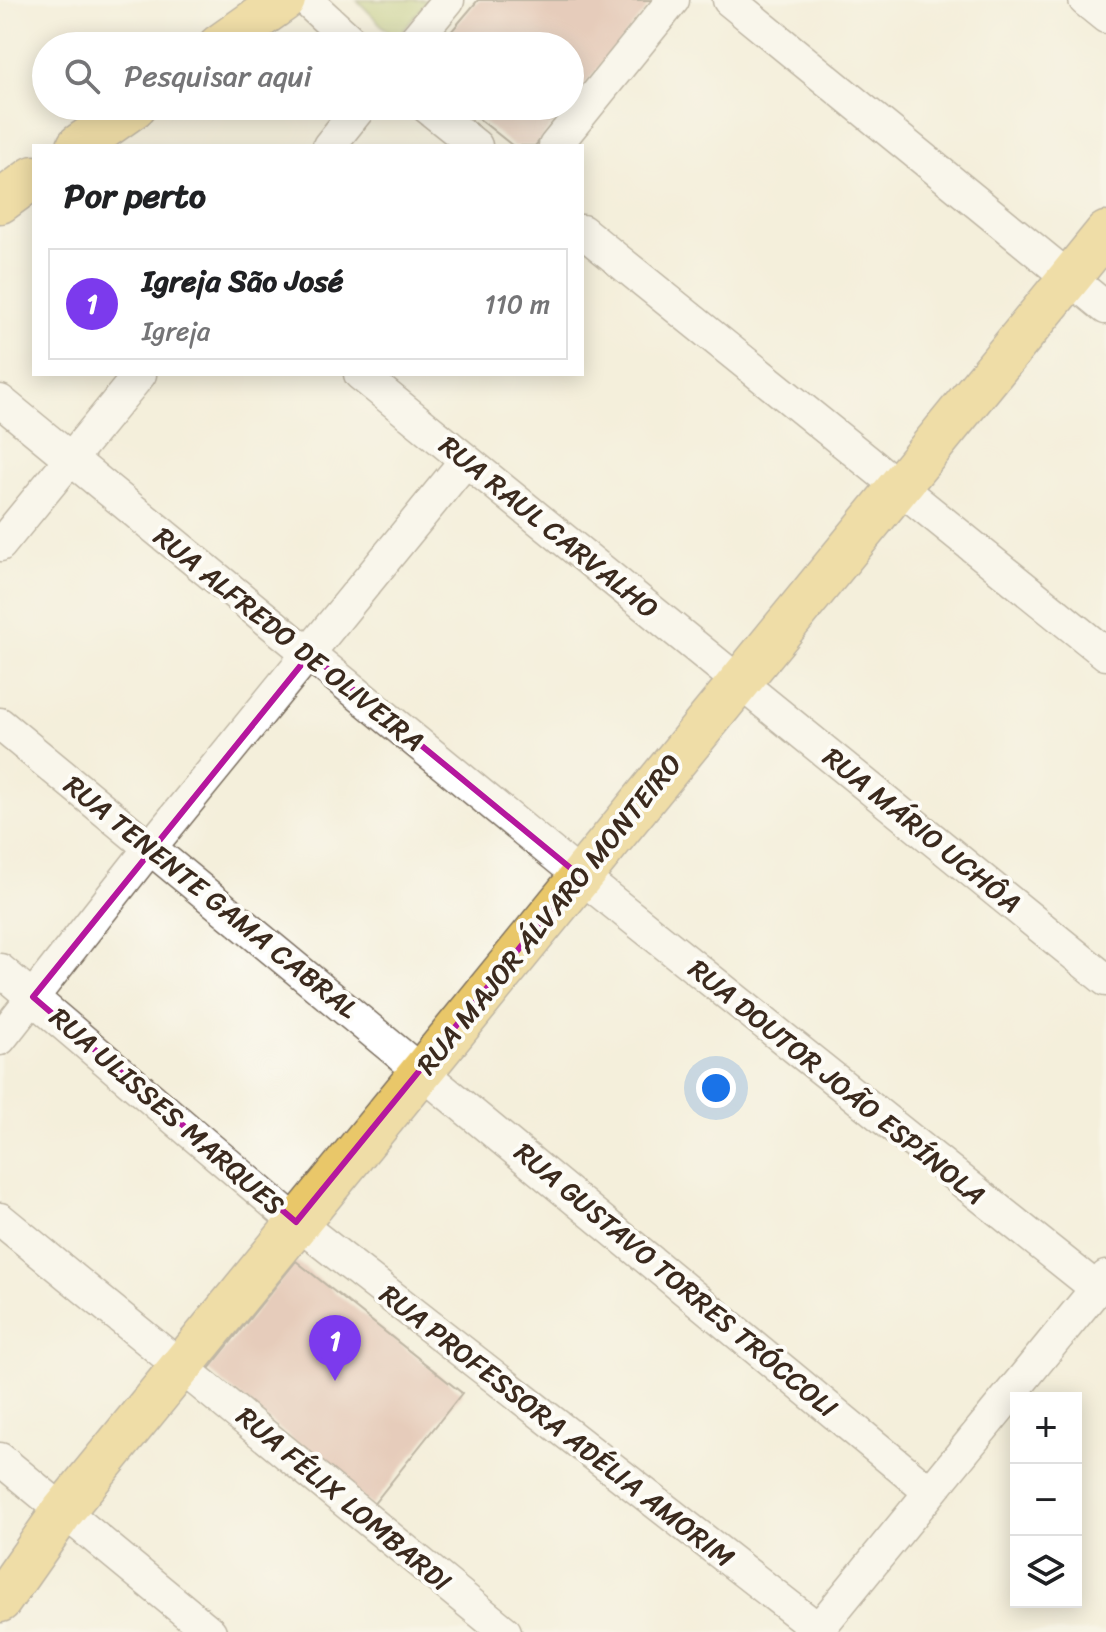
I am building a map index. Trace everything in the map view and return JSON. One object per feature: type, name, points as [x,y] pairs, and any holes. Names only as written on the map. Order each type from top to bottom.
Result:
[{"type":"main road","points":[[239,32],[284,0]]},
{"type":"main road","points":[[81,144],[115,120]]},
{"type":"main road","points":[[0,202],[32,178]]},
{"type":"main road","name":"RUA MAJOR ÁLVARO MONTEIRO","points":[[0,1601],[63,1511],[296,1222],[738,680],[900,490],[1106,233]]},
{"type":"street","points":[[306,0],[341,32]]},
{"type":"street","points":[[422,32],[448,0]]},
{"type":"street","points":[[584,110],[673,0]]},
{"type":"street","points":[[729,0],[1106,308]]},
{"type":"street","points":[[1085,0],[1106,17]]},
{"type":"street","points":[[331,144],[350,120]]},
{"type":"street","points":[[444,120],[474,144]]},
{"type":"street","points":[[557,144],[576,120]]},
{"type":"street","points":[[584,233],[1106,654]]},
{"type":"street","points":[[0,545],[67,459],[138,376]]},
{"type":"street","name":"RUA RAUL CARVALHO","points":[[362,376],[738,680]]},
{"type":"street","name":"RUA ALFREDO DE OLIVEIRA","points":[[0,401],[67,459],[579,875]]},
{"type":"street","points":[[0,1039],[149,849],[466,460]]},
{"type":"street","name":"RUA MÁRIO UCHÔA","points":[[738,680],[1106,980]]},
{"type":"street","name":"RUA TENENTE GAMA CABRAL","points":[[0,724],[149,849],[423,1069]]},
{"type":"street","name":"RUA DOUTOR JOÃO ESPÍNOLA","points":[[579,875],[1099,1297]]},
{"type":"street","name":"RUA ULISSES MARQUES","points":[[0,970],[296,1222]]},
{"type":"street","name":"RUA GUSTAVO TORRES TRÓCCOLI","points":[[423,1069],[929,1491]]},
{"type":"street","name":"RUA FÉLIX LOMBARDI","points":[[0,1219],[505,1632]]},
{"type":"street","name":"RUA PROFESSORA ADÉLIA AMORIM","points":[[296,1222],[817,1631]]},
{"type":"street","points":[[817,1631],[929,1491],[1099,1297]]},
{"type":"street","points":[[0,1459],[210,1632]]},
{"type":"highlighted area","points":[[310,654],[579,875],[296,1222],[33,997]]},
{"type":"green space","points":[[357,0],[428,0],[402,32],[388,32]]},
{"type":"building","points":[[478,0],[654,0],[584,86],[584,32],[451,32]]},
{"type":"building","points":[[480,120],[556,120],[537,144],[510,144]]},
{"type":"building","points":[[296,1261],[462,1393],[372,1506],[208,1370]]},
{"type":"place","name":"Igreja São José","points":[[335,1381]]}]
